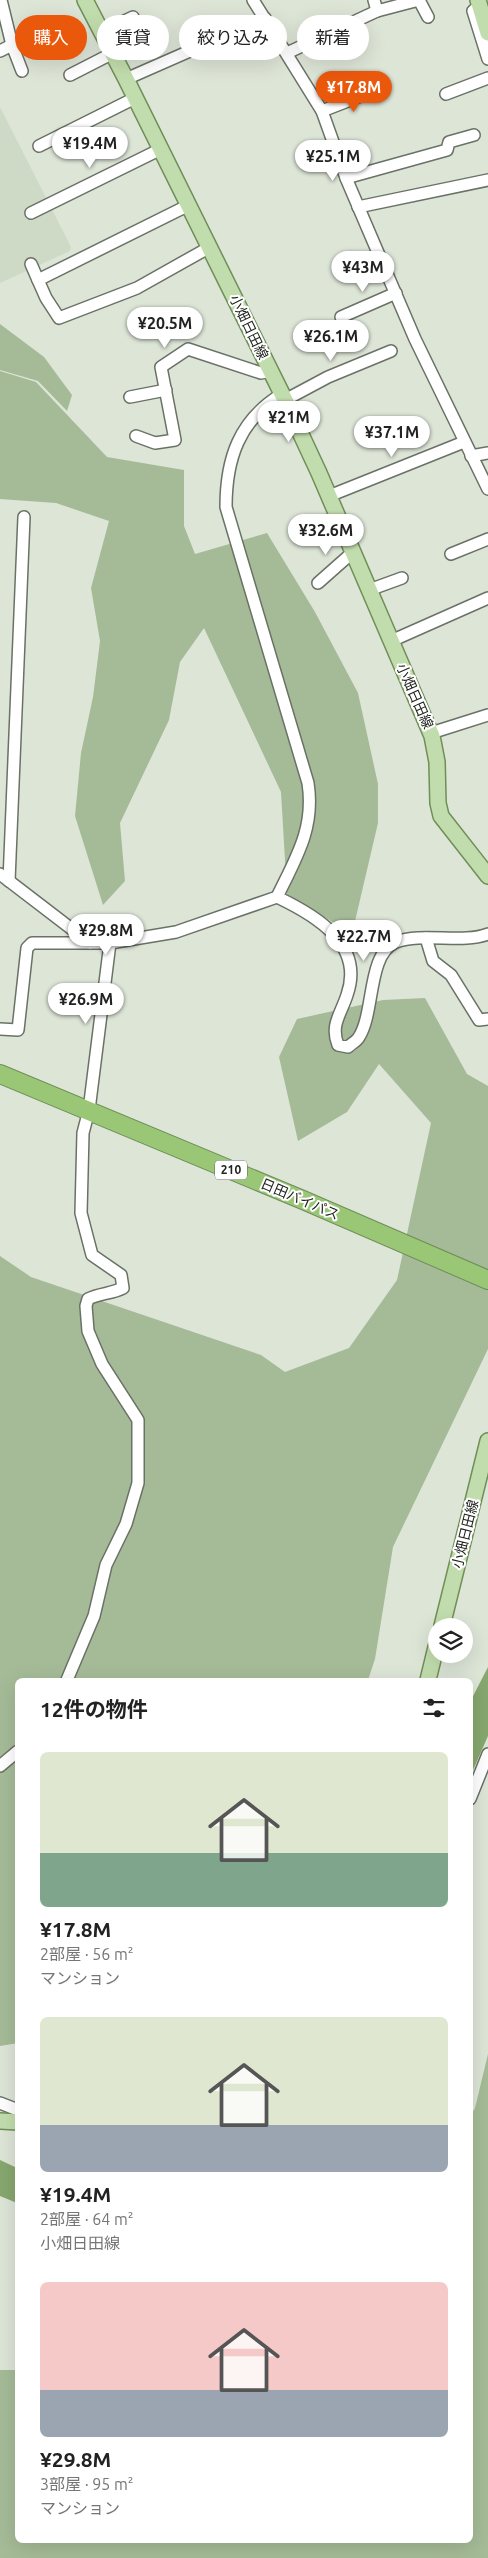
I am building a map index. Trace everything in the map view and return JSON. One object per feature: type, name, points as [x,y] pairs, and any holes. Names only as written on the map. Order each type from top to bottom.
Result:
[{"type":"highway","name":"日田バイパス","points":[[0,1074],[488,1280]]},
{"type":"main road","name":"小畑日田線","points":[[85,0],[97,24]]},
{"type":"main road","points":[[478,3],[488,33]]},
{"type":"main road","name":"小畑日田線","points":[[116,60],[271,371],[329,496],[431,733],[437,762],[436,790],[441,816],[488,876]]},
{"type":"main road","name":"小畑日田線","points":[[444,1618],[488,1444]]},
{"type":"main road","points":[[428,1678],[432,1663]]},
{"type":"main road","points":[[0,2121],[15,2122]]},
{"type":"street","points":[[1,0],[12,44],[22,71]]},
{"type":"street","points":[[253,0],[263,15]]},
{"type":"street","points":[[428,17],[419,0],[375,5],[287,53],[322,110],[358,207],[464,442],[488,489]]},
{"type":"street","points":[[478,3],[473,11],[488,59]]},
{"type":"street","points":[[0,51],[15,42]]},
{"type":"street","points":[[126,78],[179,55]]},
{"type":"street","points":[[70,75],[99,60]]},
{"type":"street","points":[[446,94],[488,78]]},
{"type":"street","points":[[322,110],[376,90]]},
{"type":"street","points":[[39,146],[136,98]]},
{"type":"street","points":[[346,178],[447,150],[449,142],[474,134]]},
{"type":"street","points":[[31,213],[161,150]]},
{"type":"street","points":[[358,207],[488,180]]},
{"type":"street","points":[[38,280],[189,205]]},
{"type":"street","points":[[31,264],[46,298],[59,318],[137,288],[210,247]]},
{"type":"street","points":[[341,317],[396,293]]},
{"type":"street","points":[[136,436],[155,443],[176,440],[161,367],[188,349],[261,373],[271,371]]},
{"type":"street","points":[[0,1028],[18,1030],[27,948],[32,943],[110,943],[176,932],[277,897],[301,850],[311,803],[308,783],[260,628],[247,571],[226,507],[226,479],[231,456],[239,439],[257,413],[283,397],[391,351]]},
{"type":"street","points":[[130,397],[166,390]]},
{"type":"street","points":[[329,496],[464,442]]},
{"type":"street","points":[[471,456],[488,453]]},
{"type":"street","points":[[24,516],[4,878],[90,943]]},
{"type":"street","points":[[451,554],[488,538]]},
{"type":"street","points":[[318,583],[353,552]]},
{"type":"street","points":[[369,590],[402,578]]},
{"type":"street","points":[[391,641],[488,598]]},
{"type":"street","points":[[431,733],[488,715]]},
{"type":"street","points":[[277,897],[304,910],[324,924],[340,940],[349,962],[350,976],[348,994],[335,1023],[334,1035],[338,1046],[348,1047],[359,1037],[368,1008],[378,961],[384,950],[396,942],[488,934]]},
{"type":"street","points":[[426,938],[432,961],[451,975],[479,1020],[488,1019]]},
{"type":"street","points":[[68,1678],[94,1616],[106,1565],[126,1524],[138,1483],[138,1420],[102,1364],[88,1331],[86,1306],[88,1299],[98,1294],[110,1294],[123,1288],[121,1275],[92,1255],[84,1232],[81,1213],[83,1134],[88,1110],[110,943]]},
{"type":"street","points":[[0,1766],[15,1754]]},
{"type":"street","points":[[473,1791],[488,1754]]},
{"type":"street","points":[[0,2104],[15,2109]]},
{"type":"shaded area","points":[[0,107],[71,247],[70,251],[0,283]]},
{"type":"shaded area","points":[[0,324],[44,357],[72,395],[67,411],[38,381],[0,370]]},
{"type":"shaded area","points":[[0,371],[36,382],[107,457],[184,470],[184,526],[195,554],[267,533],[315,612],[358,693],[378,784],[378,823],[352,934],[287,894],[281,792],[204,628],[180,662],[169,720],[120,823],[125,881],[103,905],[75,816],[81,753],[93,697],[100,641],[91,588],[109,521],[56,503],[0,499]]},
{"type":"shaded area","points":[[425,998],[467,1074],[488,1086],[488,1349],[393,1547],[375,1659],[369,1678],[15,1678],[15,2044],[0,2046],[0,1256],[31,1277],[261,1355],[285,1372],[349,1348],[397,1280],[431,1123],[379,1064],[347,1112],[298,1141],[279,1057],[297,1019],[383,1000]]},
{"type":"shaded area","points":[[488,1667],[488,1736],[473,1770],[473,1696]]},
{"type":"shaded area","points":[[488,2054],[488,2558],[0,2558],[0,2370],[15,2370],[15,2543],[473,2543],[473,2112]]},
{"type":"shaded area","points":[[0,2160],[15,2167],[15,2202],[0,2196]]}]
